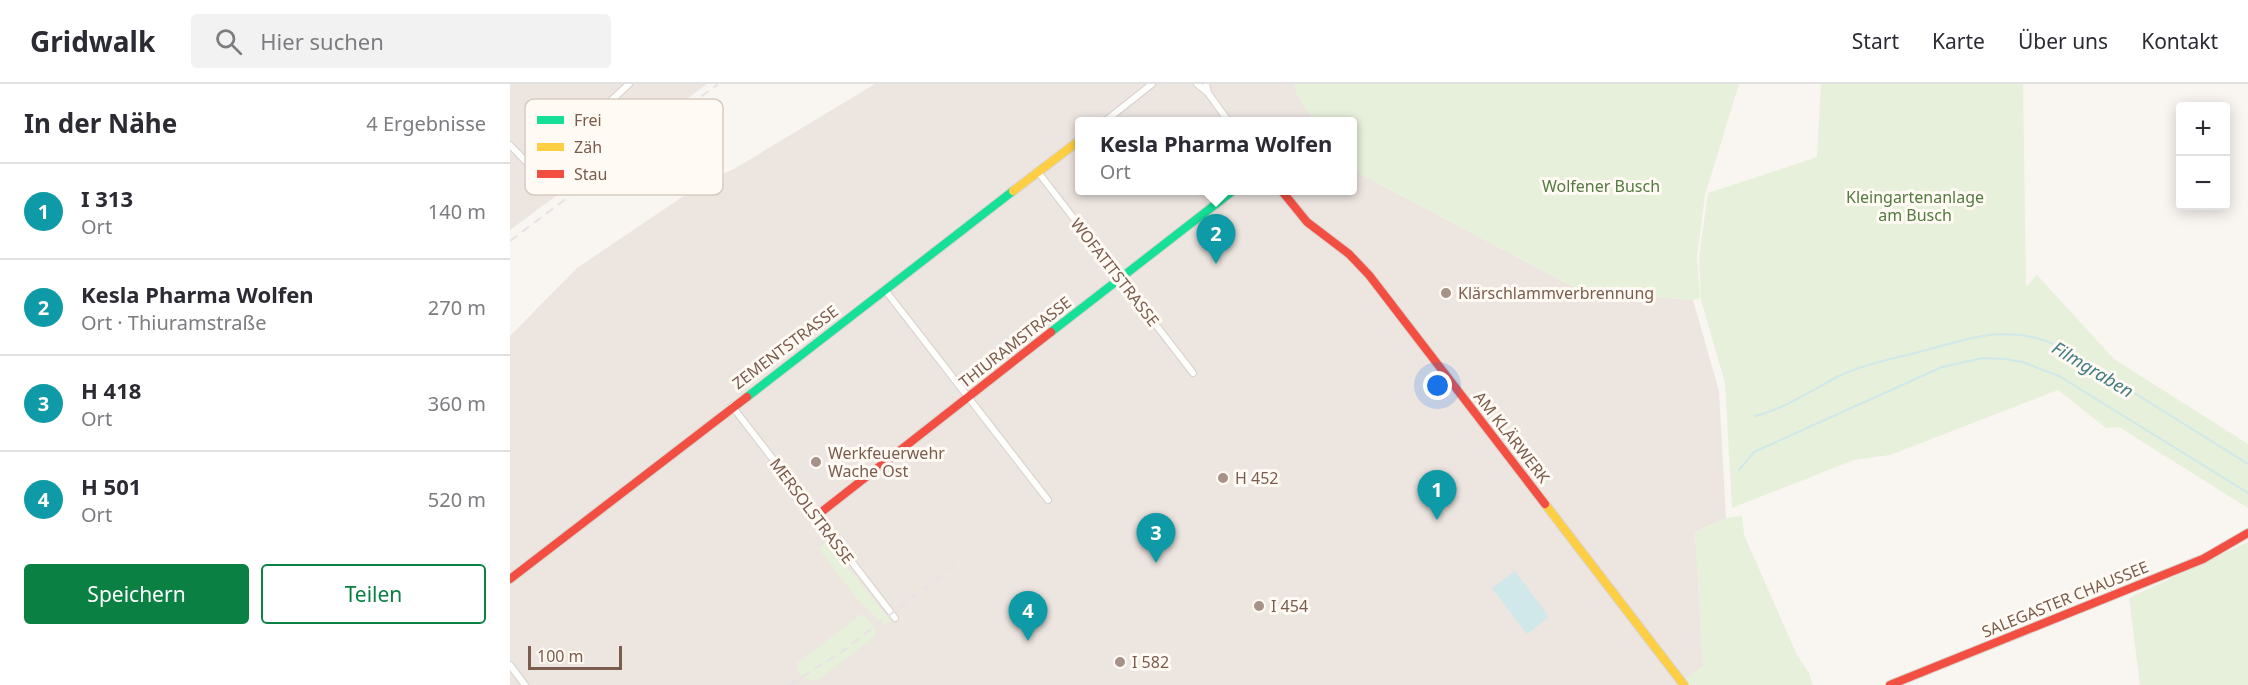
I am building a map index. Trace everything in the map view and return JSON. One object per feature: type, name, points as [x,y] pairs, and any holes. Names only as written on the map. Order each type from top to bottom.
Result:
[{"type":"street","points":[[613,99],[629,84]]},
{"type":"street","points":[[1110,117],[1152,84]]},
{"type":"street","points":[[1197,84],[1208,93],[1225,117]]},
{"type":"street","points":[[1206,84],[1208,93]]},
{"type":"street","name":"ZEMENTSTRASSE","points":[[510,579],[1075,144]]},
{"type":"street","points":[[510,145],[525,161]]},
{"type":"street","name":"WOFATITSTRASSE","points":[[1038,172],[1193,373]]},
{"type":"street","name":"THIURAMSTRASSE","points":[[815,517],[1228,195]]},
{"type":"street","name":"AM KLÄRWERK","points":[[1285,195],[1307,222],[1349,254],[1368,274],[1684,685]]},
{"type":"street","points":[[885,290],[1048,500]]},
{"type":"street","name":"MERSOLSTRASSE","points":[[732,406],[894,617]]},
{"type":"street","name":"SALEGASTER CHAUSSEE","points":[[1890,685],[2203,559],[2248,533]]},
{"type":"street","points":[[510,665],[525,685]]},
{"type":"shaded area","points":[[510,84],[707,84],[687,99],[525,99],[525,195],[557,195],[510,230]]},
{"type":"shaded area","points":[[875,84],[1293,84],[1300,100],[1312,117],[1075,117],[1075,195],[1357,195],[1357,172],[1581,291],[1693,300],[1719,391],[1726,518],[1695,532],[1703,667],[1685,679],[1687,685],[510,685],[510,336],[577,268],[685,195],[723,195],[723,174]]},
{"type":"green space","name":"Wolfener Busch","points":[[1293,84],[1739,84],[1705,195],[1697,257],[1700,298],[1693,300],[1581,291],[1357,172],[1357,117],[1312,117],[1300,100]]},
{"type":"green space","name":"Kleingartenanlage am Busch","points":[[1821,84],[2023,84],[2026,287],[2037,275],[2114,359],[2248,444],[2248,508],[2119,427],[2106,428],[2058,390],[1890,455],[1854,460],[1732,508],[1725,383],[1701,300],[1699,257],[1708,193],[1817,157]]},
{"type":"green space","points":[[1742,516],[1744,535],[1797,655],[1809,673],[1813,685],[1690,685],[1685,679],[1703,666],[1695,532],[1726,518]]},
{"type":"green space","points":[[827,541],[891,621],[884,625],[860,603],[819,549]]},
{"type":"green space","points":[[2248,542],[2248,685],[2140,685],[2129,598]]},
{"type":"green space","points":[[860,615],[864,615],[876,630],[875,636],[821,678],[808,680],[804,678],[797,668],[797,663]]},
{"type":"water","points":[[1515,571],[1549,617],[1527,634],[1492,588]]},
{"type":"waterway","name":"Filmgraben","points":[[1755,416],[1787,404],[1853,370],[1964,340],[2003,334],[2023,335],[2064,349],[2248,464]]},
{"type":"waterway","points":[[1739,470],[1754,452],[1942,367],[1983,358],[2022,362],[2059,376],[2248,493]]},
{"type":"railway","points":[[698,99],[718,84]]},
{"type":"railway","points":[[510,241],[571,195]]},
{"type":"railway","points":[[789,685],[840,653],[956,564]]},
{"type":"traffic: fast","points":[[747,397],[1013,191]]},
{"type":"traffic: fast","points":[[1051,332],[1228,195]]},
{"type":"traffic: slow","points":[[1013,191],[1075,144]]},
{"type":"traffic: slow","points":[[1545,504],[1684,685]]},
{"type":"traffic: jam","points":[[1285,195],[1307,222],[1349,254],[1369,275],[1545,504]]},
{"type":"traffic: jam","points":[[815,517],[1051,332]]},
{"type":"traffic: jam","points":[[510,579],[747,397]]},
{"type":"traffic: jam","points":[[1890,685],[2203,559],[2248,533]]},
{"type":"place","name":"Kesla Pharma Wolfen","points":[[1216,264]]},
{"type":"place","name":"Klärschlammverbrennung","points":[[1446,293]]},
{"type":"place","name":"Werkfeuerwehr Wache Ost","points":[[816,462]]},
{"type":"place","name":"H 452","points":[[1223,478]]},
{"type":"place","name":"I 313","points":[[1437,520]]},
{"type":"place","name":"H 418","points":[[1156,563]]},
{"type":"place","name":"I 454","points":[[1259,606]]},
{"type":"place","name":"H 501","points":[[1028,641]]},
{"type":"place","name":"I 582","points":[[1120,662]]}]
